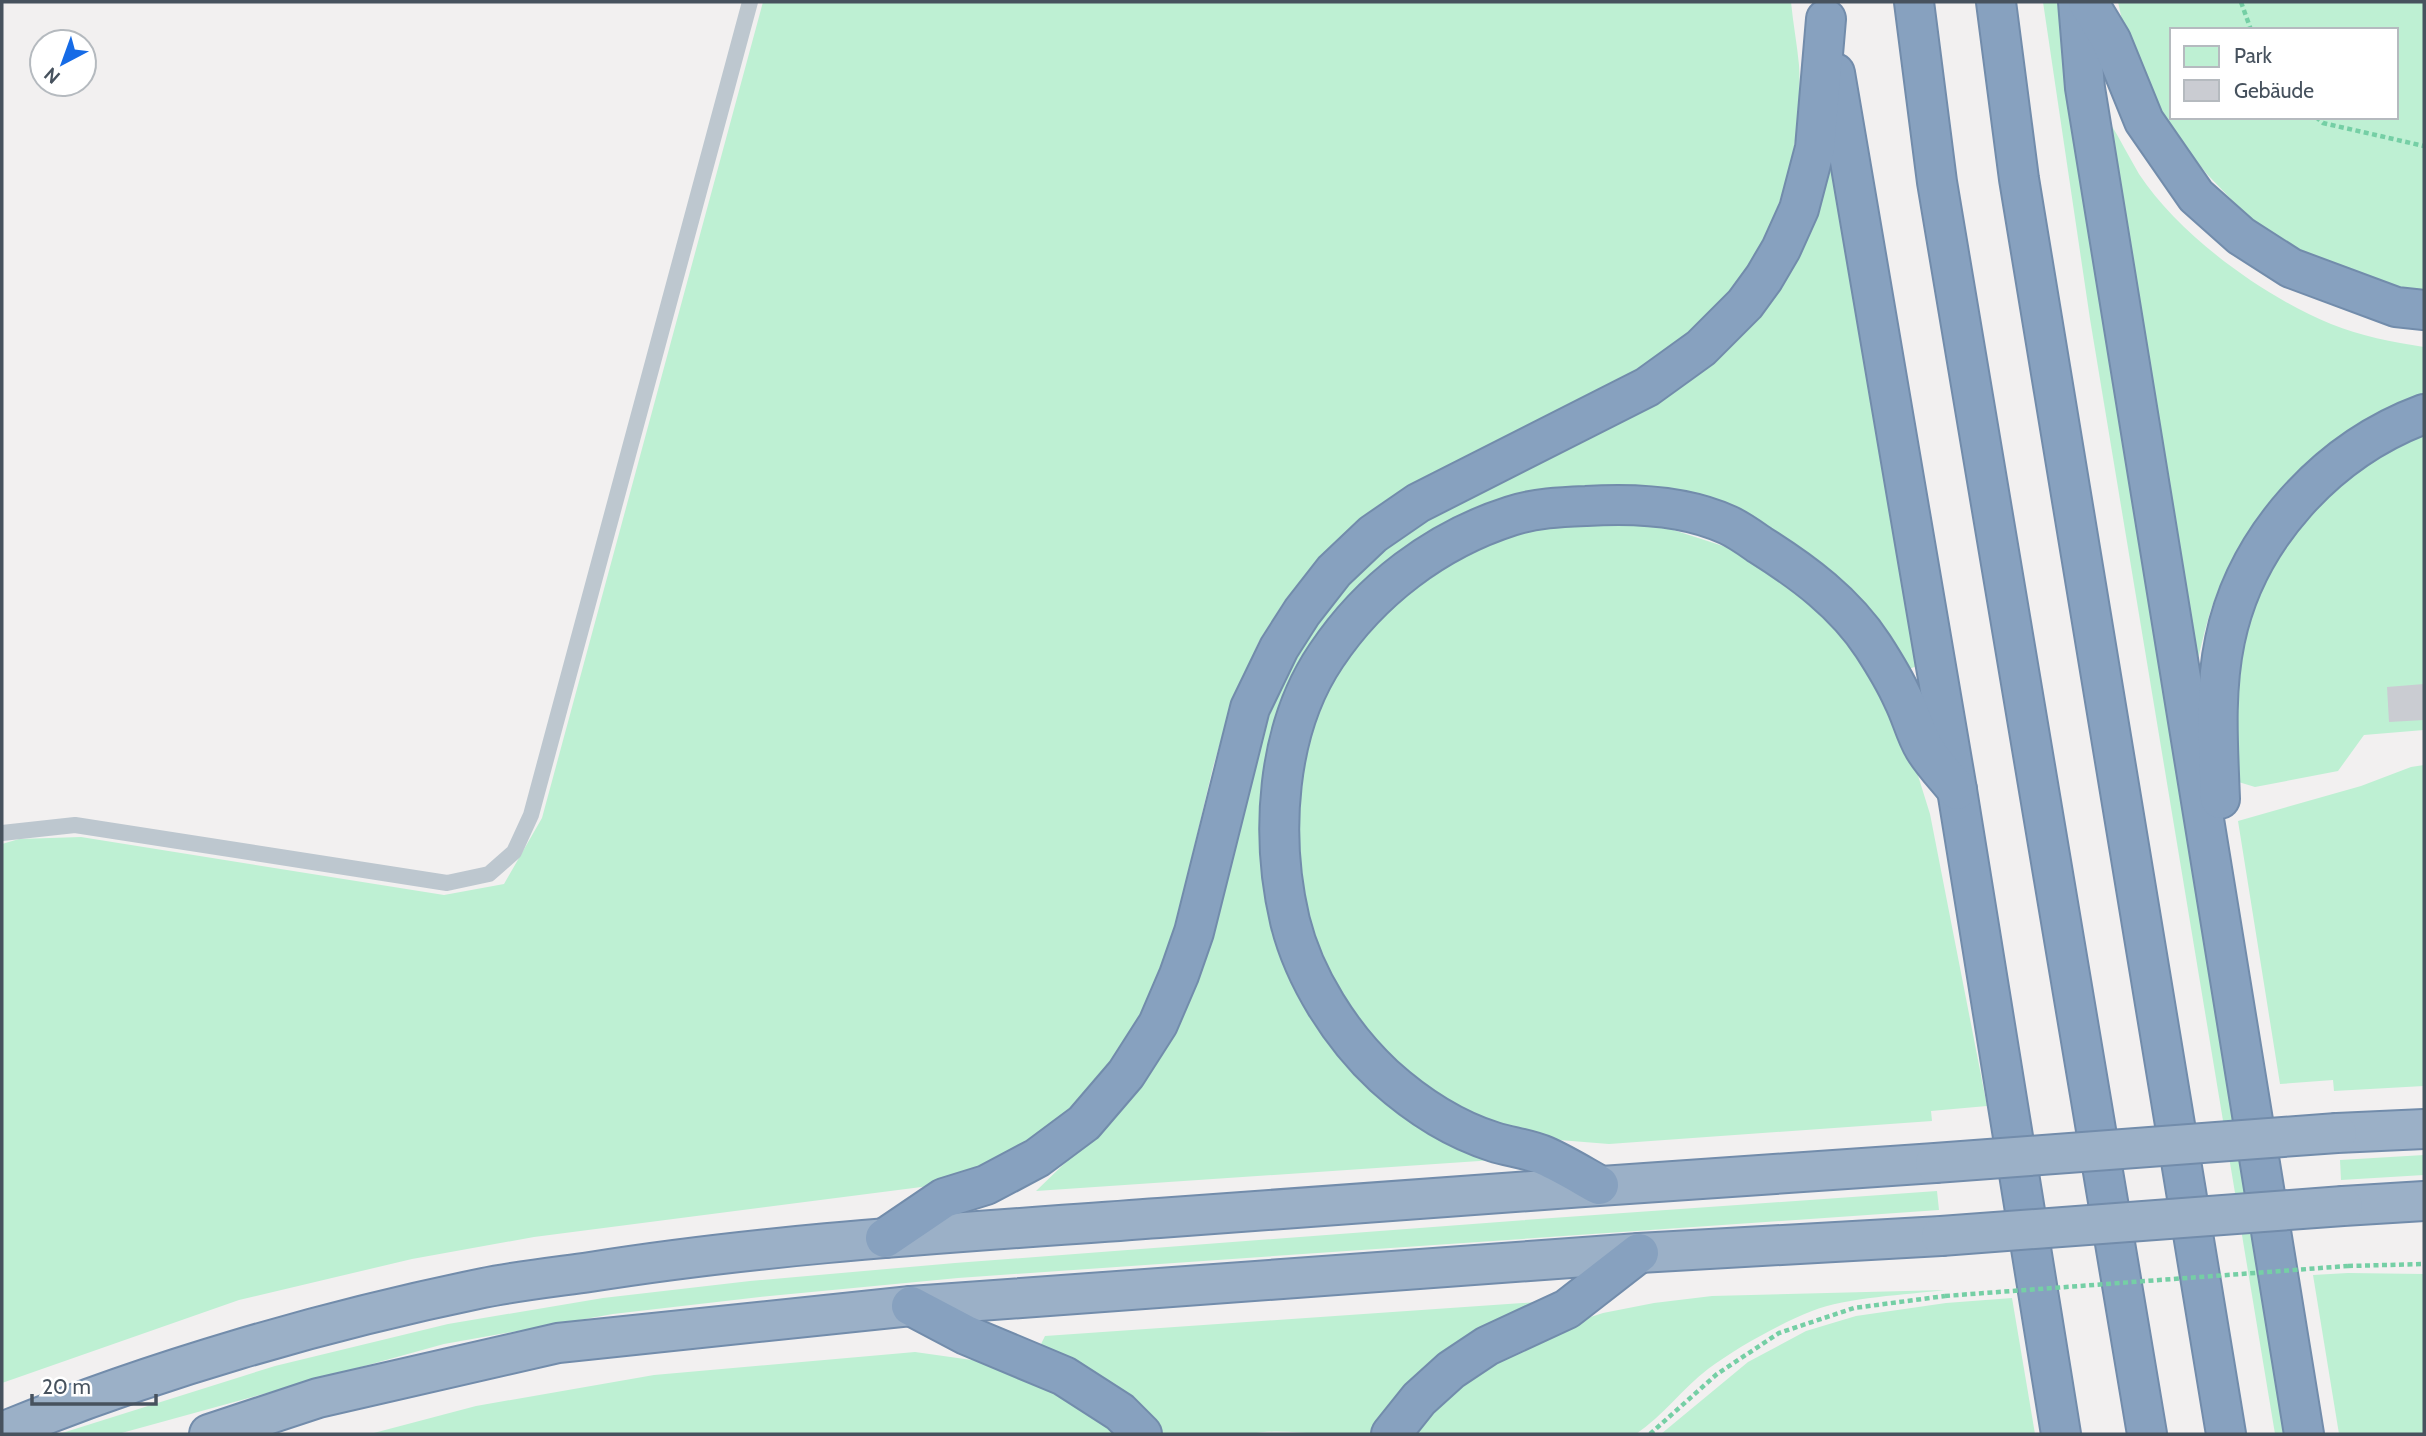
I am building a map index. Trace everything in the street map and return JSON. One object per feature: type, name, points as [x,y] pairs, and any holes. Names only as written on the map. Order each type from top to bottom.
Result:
[{"type":"highway","points":[[1913,2],[1937,182],[2147,1434]]},
{"type":"highway","points":[[1996,2],[2024,206],[2226,1434]]},
{"type":"highway","points":[[2078,2],[2085,88],[2304,1434]]},
{"type":"highway","points":[[2088,2],[2111,40],[2144,121],[2196,196],[2241,236],[2291,268],[2396,307],[2424,310]]},
{"type":"highway","points":[[1825,10],[1957,790],[2061,1434]]},
{"type":"highway","points":[[885,1238],[944,1198],[986,1185],[1037,1158],[1084,1123],[1126,1074],[1158,1024],[1194,932],[1250,708],[1279,648],[1302,612],[1334,571],[1373,534],[1418,503],[1647,387],[1701,348],[1745,304],[1770,268],[1799,209],[1815,149],[1825,10]]},
{"type":"highway","points":[[2208,852],[2220,806],[2219,681],[2226,638],[2252,565],[2300,497],[2328,471],[2385,431],[2424,414]]},
{"type":"highway","points":[[1598,1185],[1542,1154],[1491,1141],[1436,1116],[1383,1075],[1347,1035],[1318,990],[1302,956],[1291,923],[1282,870],[1279,821],[1285,765],[1305,696],[1325,657],[1356,618],[1390,584],[1427,555],[1464,534],[1514,515],[1572,506],[1614,504],[1668,507],[1728,524],[1781,558],[1832,597],[1871,642],[1902,695],[1924,747],[1957,790]]},
{"type":"highway","points":[[2,1432],[230,1352],[357,1317],[473,1290],[680,1258],[885,1238],[1598,1185],[2424,1129]]},
{"type":"highway","points":[[209,1434],[318,1398],[558,1343],[911,1306],[2424,1201]]},
{"type":"highway","points":[[1391,1434],[1419,1399],[1451,1370],[1487,1346],[1567,1308],[1639,1254]]},
{"type":"highway","points":[[911,1306],[966,1335],[1064,1376],[1120,1412],[1142,1434]]},
{"type":"lane","points":[[2,833],[75,825],[447,883],[489,874],[514,852],[531,815],[750,2]]},
{"type":"path","points":[[2241,2],[2251,28]]},
{"type":"path","points":[[2318,119],[2323,123],[2424,146]]},
{"type":"path","points":[[1650,1434],[1717,1374],[1779,1333],[1854,1308],[1945,1296],[2348,1266],[2424,1264]]},
{"type":"green space","points":[[763,2],[1791,2],[1799,65],[1797,130],[1782,194],[1756,253],[1738,281],[1699,325],[1637,374],[1327,552],[1285,600],[1259,641],[1231,706],[1213,767],[1163,970],[1142,1017],[1112,1065],[1078,1106],[1039,1136],[982,1167],[937,1185],[534,1237],[412,1259],[239,1300],[2,1383],[2,844],[19,839],[81,837],[444,895],[504,884],[542,818]]},
{"type":"green space","points":[[2043,2],[2057,2],[2289,1434],[2275,1434],[2090,319]]},
{"type":"green space","points":[[2118,2],[2424,2],[2424,295],[2401,292],[2295,251],[2248,217],[2206,173],[2165,120],[2126,38]]},
{"type":"green space","points":[[2110,123],[2139,174],[2156,197],[2200,241],[2251,281],[2331,324],[2377,338],[2424,347],[2424,394],[2377,415],[2347,433],[2301,471],[2262,516],[2230,565],[2218,591],[2197,663],[2188,641]]},
{"type":"green space","points":[[1833,130],[1923,664],[1906,670],[1790,545],[1518,499],[1295,680],[1299,993],[1494,1160],[1036,1191],[1096,1133],[1261,720],[1311,623],[1384,545],[1439,508],[1704,367]]},
{"type":"green space","points":[[2424,434],[2424,730],[2364,735],[2338,771],[2255,787],[2232,780],[2238,650],[2264,580],[2282,548],[2343,481],[2374,459]]},
{"type":"green space","points":[[1568,523],[1661,526],[1723,546],[1773,570],[1819,608],[1856,650],[1911,753],[1930,814],[1987,1106],[1931,1111],[1932,1121],[1609,1144],[1534,1138],[1458,1109],[1396,1067],[1335,991],[1309,936],[1293,847],[1307,731],[1341,663],[1368,628],[1440,565],[1490,542]]},
{"type":"green space","points":[[2424,765],[2424,1086],[2334,1091],[2333,1080],[2280,1084],[2238,821]]},
{"type":"green space","points":[[2424,1155],[2424,1175],[2341,1180],[2340,1160]]},
{"type":"green space","points":[[1937,1191],[1939,1210],[958,1278],[613,1314],[444,1344],[118,1434],[59,1434],[275,1366],[448,1324],[603,1298],[750,1281],[955,1263]]},
{"type":"green space","points":[[2424,1274],[2424,1434],[2339,1434],[2313,1275]]},
{"type":"green space","points":[[1945,1290],[1877,1297],[1826,1306],[1786,1323],[1708,1369],[1636,1434],[1410,1434],[1480,1366],[1566,1325],[1603,1313],[1712,1296]]},
{"type":"green space","points":[[2012,1298],[2035,1434],[1661,1434],[1748,1362],[1806,1331],[1856,1316],[1946,1303]]},
{"type":"green space","points":[[1537,1302],[1480,1330],[1376,1427],[1372,1434],[1163,1434],[1148,1416],[1040,1346],[1045,1336]]},
{"type":"green space","points":[[915,1352],[986,1362],[1073,1399],[1119,1434],[370,1434],[476,1406],[654,1375]]},
{"type":"building","points":[[2424,684],[2424,720],[2389,722],[2387,687]]}]
